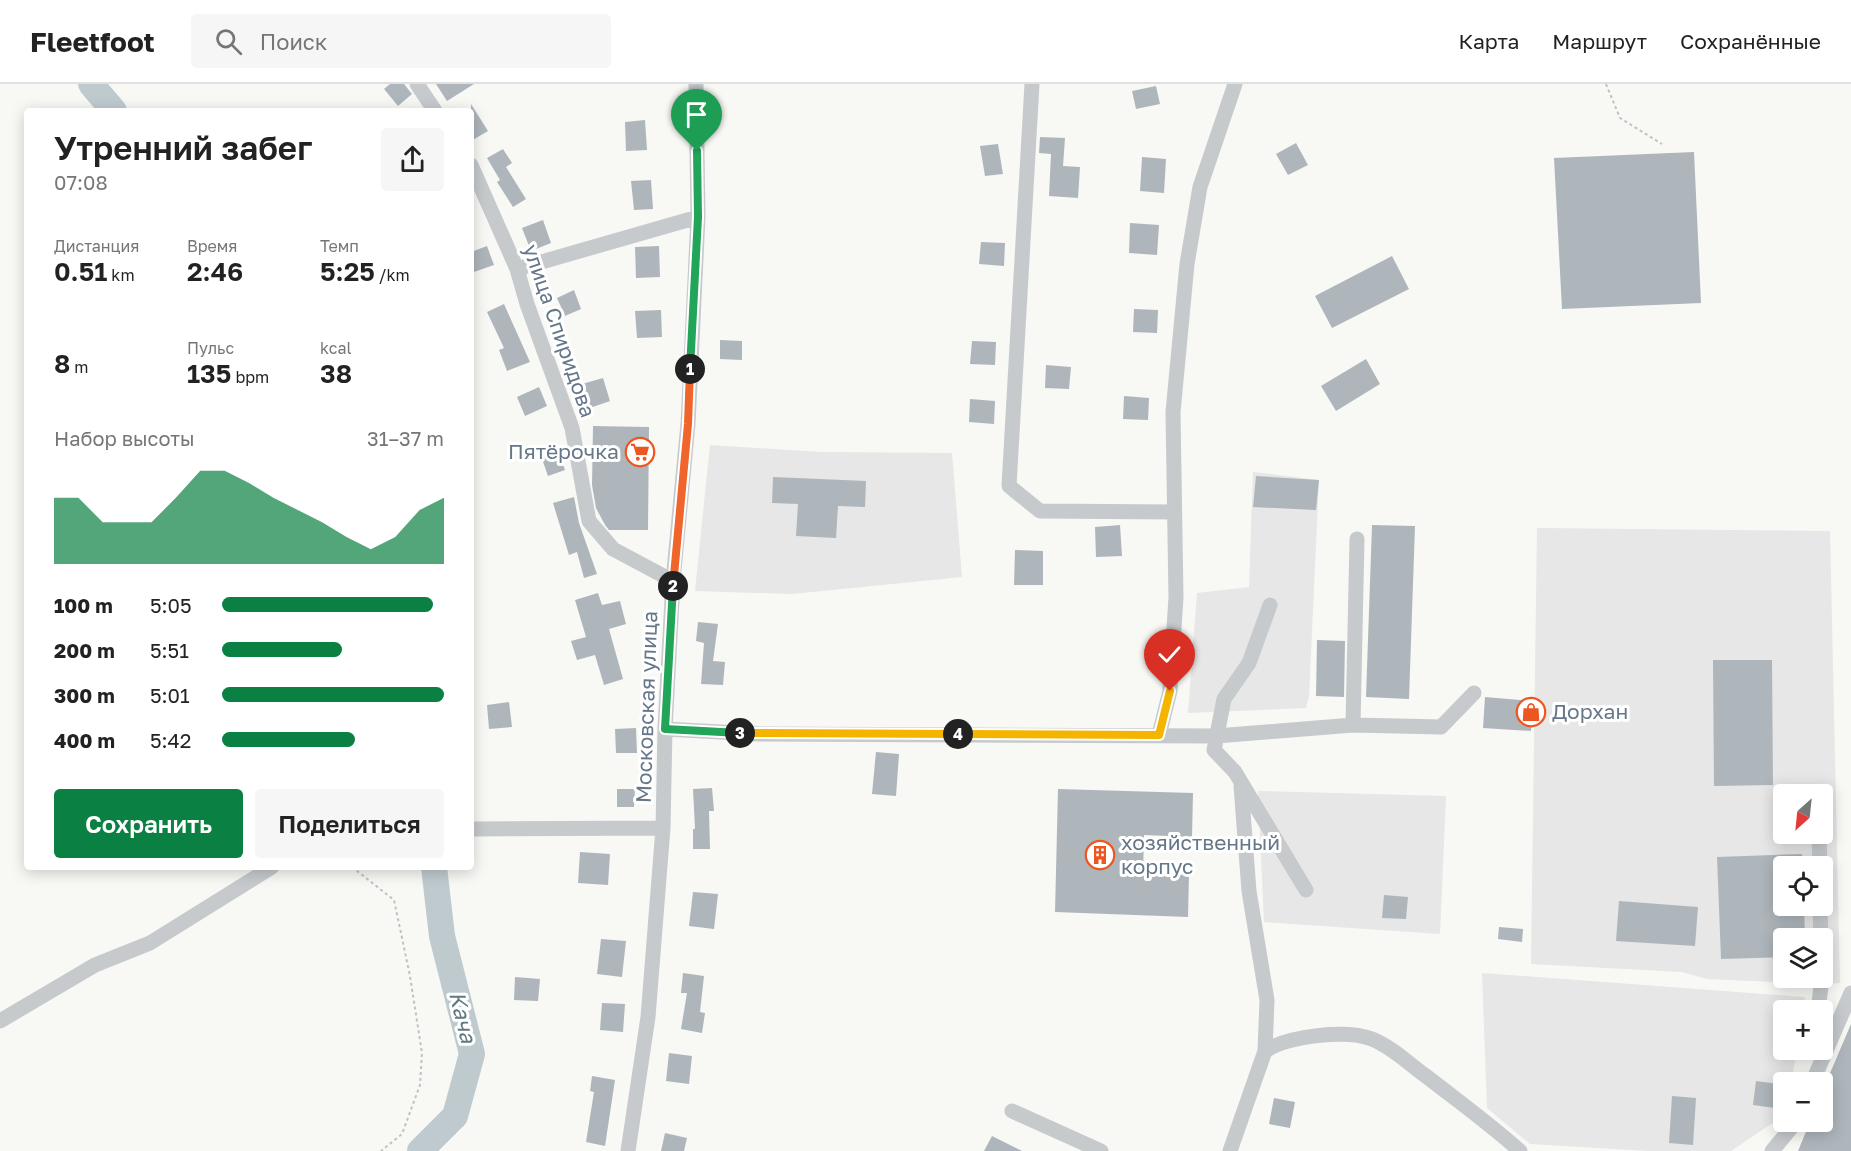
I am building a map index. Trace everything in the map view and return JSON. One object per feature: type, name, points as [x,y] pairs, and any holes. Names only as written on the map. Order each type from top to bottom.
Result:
[{"type":"street","points":[[417,84],[433,108]]},
{"type":"street","name":"Московская улица","points":[[628,1151],[648,1017],[663,828],[665,729],[673,581],[688,424],[698,217],[696,84]]},
{"type":"street","points":[[1032,84],[1009,486],[1040,511],[1174,512]]},
{"type":"street","points":[[1159,735],[1170,691],[1176,597],[1173,412],[1193,219],[1200,187],[1235,84]]},
{"type":"street","name":"улица Спиридова","points":[[474,172],[517,269],[527,304],[572,428],[589,520],[613,549],[673,581]]},
{"type":"street","points":[[517,269],[698,217]]},
{"type":"street","points":[[1353,725],[1357,539]]},
{"type":"street","points":[[1270,605],[1249,663],[1224,699],[1214,750],[1235,772],[1241,786],[1306,890]]},
{"type":"street","points":[[665,729],[758,734],[1216,736],[1353,725],[1441,727],[1474,693]]},
{"type":"street","points":[[1230,1151],[1265,1052],[1267,1000],[1249,891],[1241,786]]},
{"type":"street","points":[[474,829],[663,828]]},
{"type":"street","points":[[0,1021],[95,965],[150,943],[267,870]]},
{"type":"street","points":[[1816,1072],[1851,993]]},
{"type":"street","points":[[1265,1052],[1275,1045],[1298,1038],[1331,1035],[1372,1039],[1401,1057],[1486,1120],[1520,1151]]},
{"type":"street","points":[[1012,1111],[1101,1151]]},
{"type":"street","points":[[1772,1151],[1788,1132]]},
{"type":"path","points":[[1606,84],[1620,118],[1662,144]]},
{"type":"path","points":[[356,870],[394,900],[410,976],[422,1053],[420,1085],[402,1134],[381,1151]]},
{"type":"shaded area","points":[[710,445],[822,452],[952,453],[962,577],[792,594],[695,591]]},
{"type":"shaded area","points":[[1253,472],[1319,480],[1309,696],[1306,708],[1188,713],[1197,593],[1249,587]]},
{"type":"shaded area","points":[[1537,528],[1830,531],[1840,983],[1833,983],[1833,928],[1773,928],[1773,982],[1707,979],[1682,972],[1531,964]]},
{"type":"shaded area","points":[[1258,791],[1446,796],[1440,934],[1264,922]]},
{"type":"shaded area","points":[[1482,973],[1805,997],[1805,1000],[1773,1000],[1773,1060],[1795,1060],[1793,1072],[1773,1072],[1773,1123],[1731,1151],[1648,1151],[1530,1144],[1487,1108]]},
{"type":"building","points":[[390,84],[404,84],[412,94],[398,106],[384,89]]},
{"type":"building","points":[[436,84],[474,84],[447,101]]},
{"type":"building","points":[[1156,86],[1160,104],[1136,109],[1132,91]]},
{"type":"building","points":[[474,109],[488,131],[474,139]]},
{"type":"building","points":[[645,120],[647,150],[626,151],[625,122]]},
{"type":"building","points":[[1040,137],[1065,138],[1063,166],[1080,167],[1078,198],[1049,196],[1051,154],[1039,153]]},
{"type":"building","points":[[1296,143],[1308,165],[1288,175],[1276,154]]},
{"type":"building","points":[[998,144],[1003,174],[985,176],[980,146]]},
{"type":"building","points":[[503,149],[512,163],[506,167],[526,199],[513,207],[497,182],[500,180],[487,158]]},
{"type":"building","points":[[1694,152],[1701,303],[1562,309],[1554,158]]},
{"type":"building","points":[[1142,157],[1166,159],[1164,193],[1140,191]]},
{"type":"building","points":[[651,180],[653,209],[634,210],[631,181]]},
{"type":"building","points":[[543,220],[551,243],[531,251],[522,228]]},
{"type":"building","points":[[1130,223],[1159,225],[1157,255],[1129,253]]},
{"type":"building","points":[[981,242],[1005,243],[1004,266],[979,264]]},
{"type":"building","points":[[487,246],[494,265],[474,272],[474,251]]},
{"type":"building","points":[[659,246],[660,277],[636,278],[635,247]]},
{"type":"building","points":[[1392,256],[1409,289],[1332,328],[1315,296]]},
{"type":"building","points":[[574,290],[581,309],[565,316],[557,298]]},
{"type":"building","points":[[504,304],[530,362],[507,371],[499,350],[504,348],[487,312]]},
{"type":"building","points":[[1134,309],[1158,310],[1157,333],[1133,332]]},
{"type":"building","points":[[661,310],[662,337],[637,338],[635,311]]},
{"type":"building","points":[[720,340],[742,341],[742,360],[720,359]]},
{"type":"building","points":[[972,341],[996,342],[995,365],[970,364]]},
{"type":"building","points":[[1366,359],[1380,384],[1336,411],[1321,386]]},
{"type":"building","points":[[1046,365],[1071,367],[1069,389],[1045,388]]},
{"type":"building","points":[[603,378],[610,401],[590,408],[582,384]]},
{"type":"building","points":[[539,387],[547,406],[525,416],[517,397]]},
{"type":"building","points":[[1124,396],[1149,398],[1148,420],[1123,419]]},
{"type":"building","points":[[970,399],[995,401],[994,424],[969,422]]},
{"type":"building","points":[[593,426],[649,427],[648,530],[609,530],[596,508],[592,485]]},
{"type":"building","points":[[558,450],[565,470],[548,476],[541,456]]},
{"type":"building","points":[[1256,476],[1319,480],[1316,510],[1253,507]]},
{"type":"building","points":[[773,477],[866,481],[865,507],[838,506],[836,538],[796,536],[798,504],[772,503]]},
{"type":"building","points":[[574,497],[579,523],[597,574],[584,578],[577,552],[569,555],[553,503]]},
{"type":"building","points":[[1120,525],[1122,556],[1096,557],[1095,527]]},
{"type":"building","points":[[1372,525],[1415,526],[1409,699],[1366,697]]},
{"type":"building","points":[[1015,550],[1043,551],[1043,585],[1014,585]]},
{"type":"building","points":[[598,593],[602,605],[620,601],[626,624],[609,629],[623,679],[604,685],[595,655],[577,660],[571,641],[586,637],[575,600]]},
{"type":"building","points":[[698,622],[718,624],[713,661],[725,662],[723,685],[701,684],[704,643],[696,641]]},
{"type":"building","points":[[1317,640],[1345,641],[1344,697],[1316,696]]},
{"type":"building","points":[[1713,660],[1772,660],[1773,785],[1714,786]]},
{"type":"building","points":[[1485,697],[1533,701],[1531,731],[1483,728]]},
{"type":"building","points":[[509,702],[512,727],[489,729],[487,705]]},
{"type":"building","points":[[636,728],[637,753],[616,753],[615,729]]},
{"type":"building","points":[[876,752],[899,754],[896,796],[872,794]]},
{"type":"building","points":[[712,788],[714,811],[709,811],[710,849],[693,849],[693,829],[695,829],[693,789]]},
{"type":"building","points":[[617,789],[635,789],[634,807],[617,807]]},
{"type":"building","name":"хозяйственный корпус","points":[[1058,789],[1193,793],[1192,837],[1144,835],[1143,873],[1189,875],[1188,917],[1055,912]]},
{"type":"building","points":[[580,852],[610,854],[608,885],[578,883]]},
{"type":"building","points":[[1802,854],[1802,856],[1773,856],[1773,916],[1804,916],[1805,928],[1773,928],[1773,957],[1721,959],[1717,857]]},
{"type":"building","points":[[693,892],[718,894],[714,929],[689,926]]},
{"type":"building","points":[[1384,895],[1408,897],[1406,919],[1382,918]]},
{"type":"building","points":[[1619,901],[1698,907],[1695,946],[1616,941]]},
{"type":"building","points":[[1499,927],[1523,929],[1522,942],[1498,939]]},
{"type":"building","points":[[601,939],[626,941],[622,977],[597,974]]},
{"type":"building","points":[[683,973],[704,976],[700,1012],[705,1013],[702,1033],[681,1029],[687,993],[681,993]]},
{"type":"building","points":[[515,977],[540,979],[538,1001],[514,1000]]},
{"type":"building","points":[[602,1003],[625,1004],[623,1032],[600,1030]]},
{"type":"building","points":[[1851,1024],[1851,1151],[1798,1151],[1806,1132],[1833,1132],[1833,1072],[1831,1072]]},
{"type":"building","points":[[669,1053],[692,1056],[689,1084],[666,1081]]},
{"type":"building","points":[[592,1076],[615,1080],[605,1146],[586,1142],[594,1092],[590,1091]]},
{"type":"building","points":[[1756,1081],[1773,1083],[1773,1108],[1753,1105]]},
{"type":"building","points":[[1672,1096],[1696,1098],[1693,1145],[1669,1143]]},
{"type":"building","points":[[1274,1098],[1295,1102],[1290,1128],[1269,1124]]},
{"type":"building","points":[[665,1133],[687,1138],[684,1151],[661,1151]]},
{"type":"building","points":[[992,1136],[1022,1151],[984,1151]]},
{"type":"waterway","name":"Кача","points":[[91,84],[111,108]]},
{"type":"waterway","name":"Кача","points":[[420,1151],[455,1116],[472,1054],[442,936],[434,870]]},
{"type":"place","name":"Пятёрочка","points":[[640,452]]},
{"type":"place","name":"Дорхан","points":[[1531,712]]},
{"type":"place","name":"хозяйственный корпус","points":[[1100,855]]},
{"type":"route","points":[[697,151],[698,217],[688,424],[673,581],[665,729],[758,734],[1159,735],[1170,691]]}]
